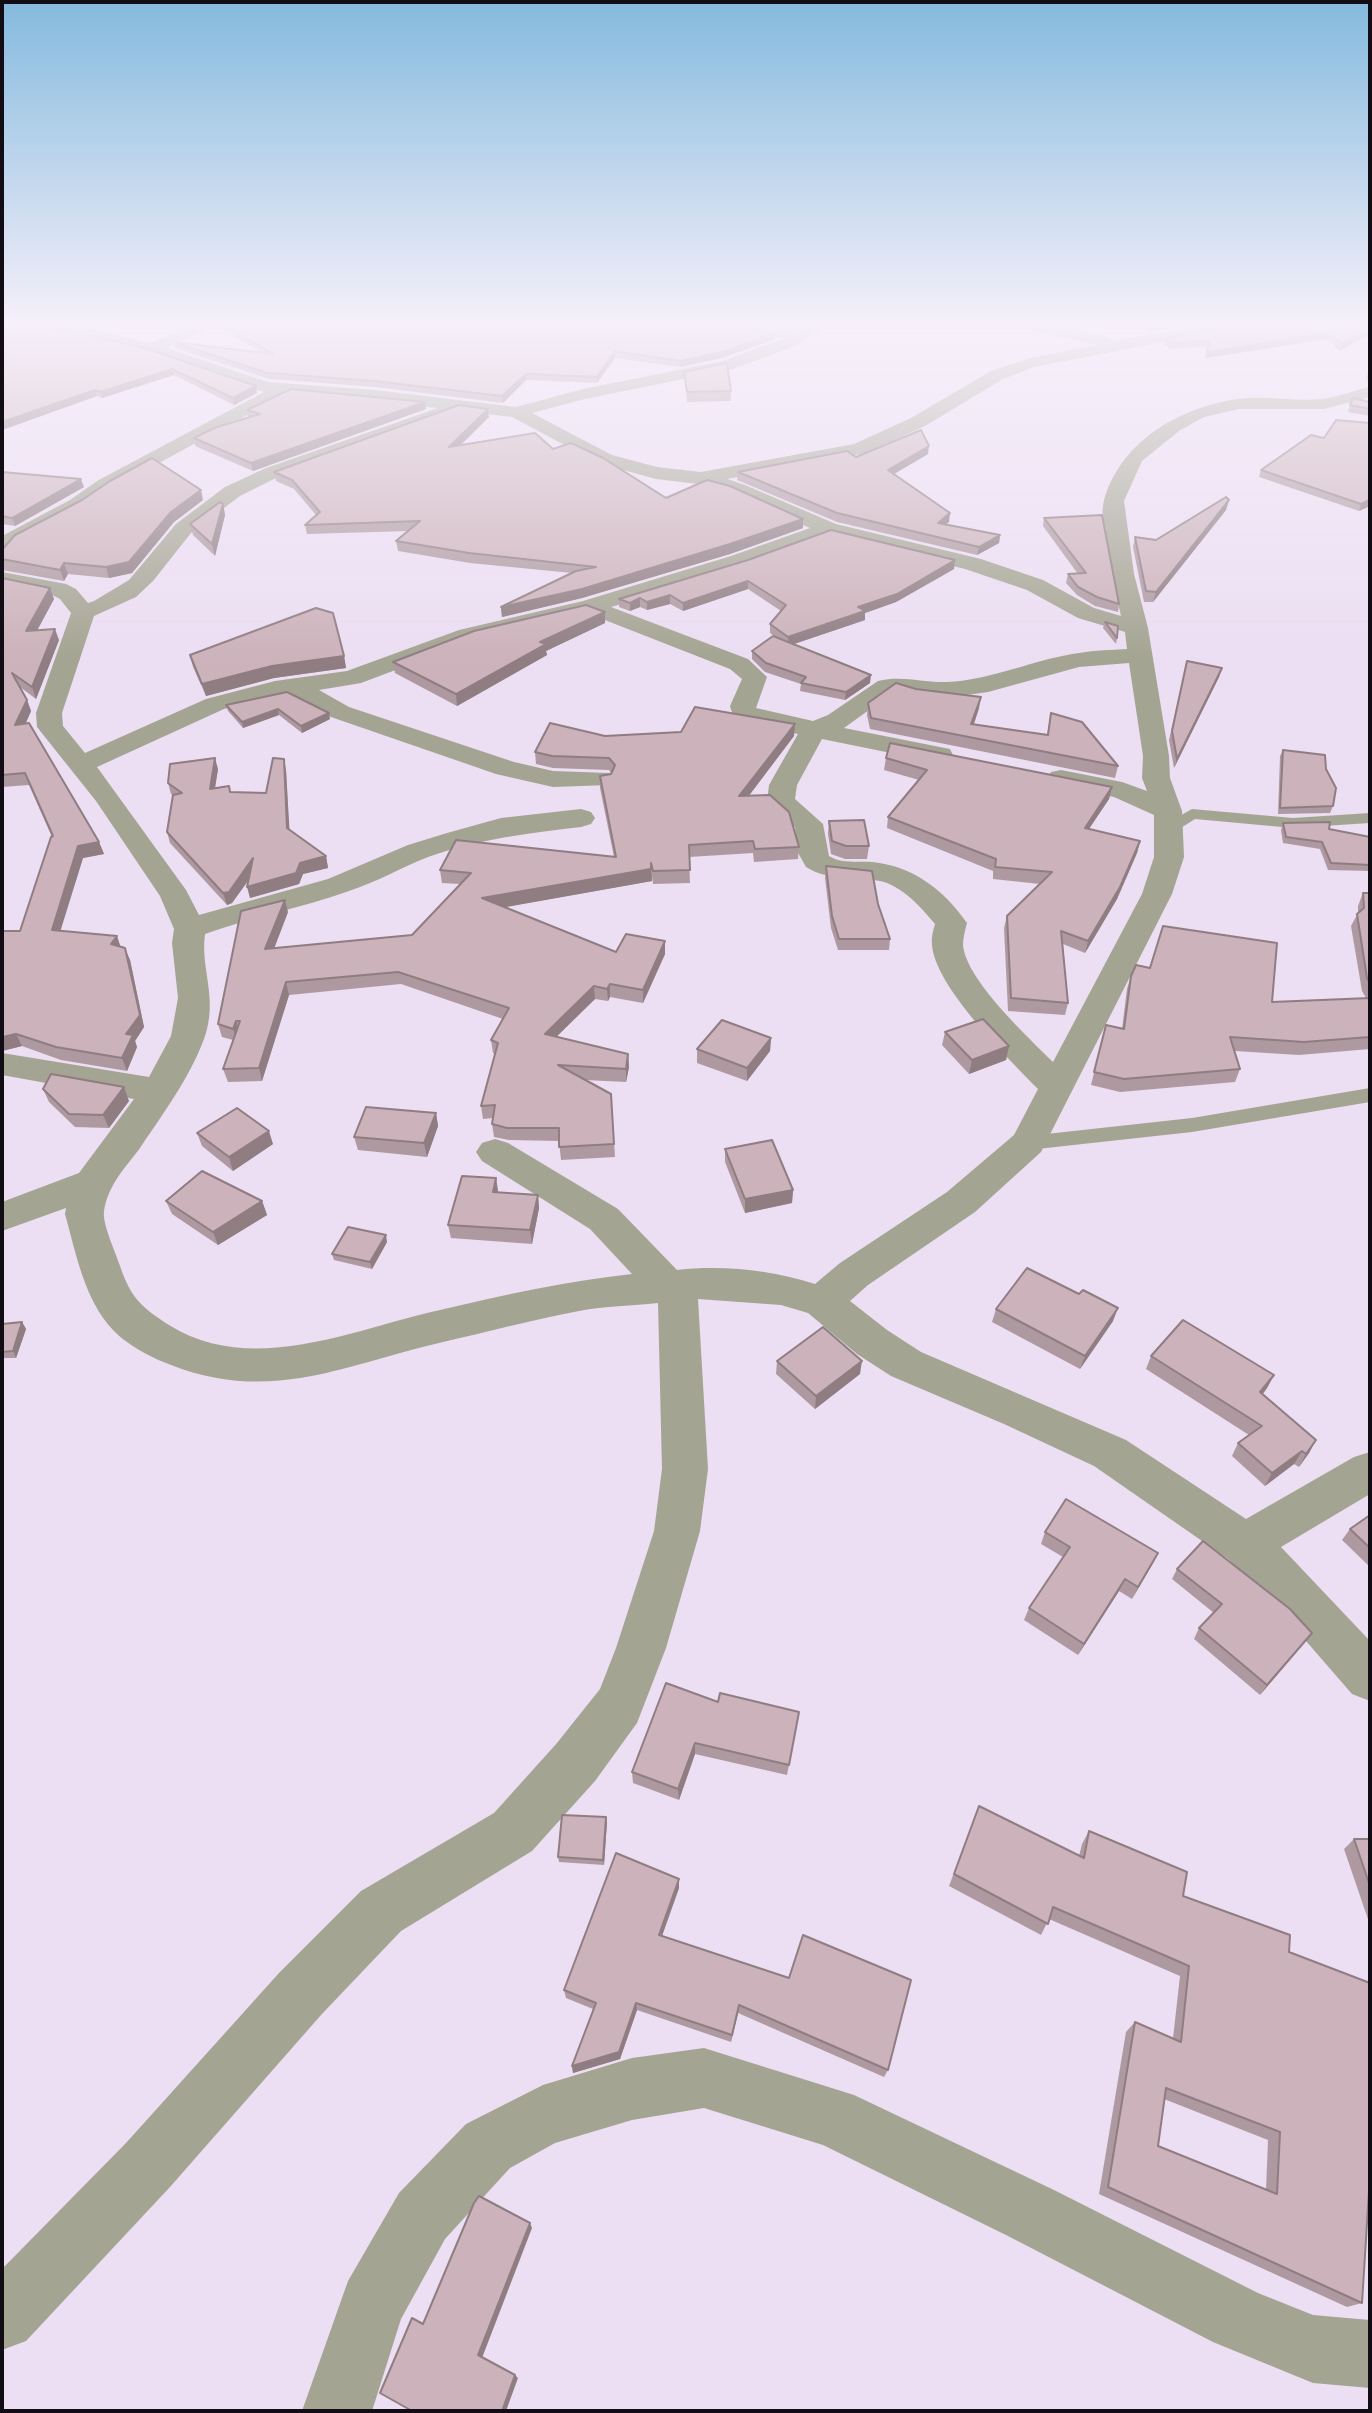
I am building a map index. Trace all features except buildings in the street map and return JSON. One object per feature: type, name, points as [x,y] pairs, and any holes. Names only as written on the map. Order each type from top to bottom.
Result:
[{"type":"street","points":[[2,545],[196,436]]},
{"type":"street","points":[[83,612],[115,601],[134,589],[153,569],[174,538],[197,517],[250,483],[373,436]]},
{"type":"street","points":[[562,436],[605,458],[656,473],[700,478],[738,489],[829,529],[973,564],[1035,585],[1138,642]]},
{"type":"street","points":[[700,478],[859,449],[888,436]]},
{"type":"street","points":[[821,1302],[854,1274],[961,1202],[1027,1143],[1157,894],[1169,857],[1169,819],[1156,778],[1156,756],[1138,642],[1123,574],[1114,501],[1134,458],[1161,436]]},
{"type":"street","points":[[82,764],[203,708],[294,687],[352,678],[467,635],[589,606],[739,561],[829,529]]},
{"type":"street","points":[[2,579],[58,589],[68,594],[83,612],[82,624],[49,713],[49,721],[56,736],[82,764],[175,896],[190,929],[188,943],[195,998],[188,1036],[175,1065],[92,1183],[84,1214],[109,1294],[128,1320],[170,1347],[204,1360],[248,1365],[295,1363],[339,1355],[436,1327],[581,1295],[709,1282],[781,1289],[821,1302],[872,1342],[906,1364],[1019,1411],[1110,1453],[1245,1544],[1290,1587],[1370,1677]]},
{"type":"street","points":[[589,606],[739,664],[755,677],[743,706],[744,712],[768,722],[959,759]]},
{"type":"street","points":[[1055,1086],[996,1022],[960,977],[947,946],[951,923],[936,905],[916,886],[900,877],[869,871],[837,871],[816,861],[809,824],[781,801],[783,785],[813,731],[836,721],[887,686],[900,684],[946,690],[988,684],[1138,642]]},
{"type":"street","points":[[294,687],[341,712],[506,768],[553,779],[599,779]]},
{"type":"street","points":[[1033,773],[1122,790],[1169,819]]},
{"type":"street","points":[[190,929],[237,912],[339,885],[418,851],[457,839],[501,827],[580,818]]},
{"type":"street","points":[[2,1064],[158,1091]]},
{"type":"street","points":[[2,2317],[148,2165],[300,1994],[381,1910],[513,1832],[576,1762],[619,1705],[641,1648],[677,1531],[685,1469],[678,1297],[604,1219],[495,1152]]},
{"type":"street","points":[[2,1217],[92,1183]]},
{"type":"street","points":[[1245,1544],[1370,1471]]},
{"type":"street","points":[[337,2411],[372,2305],[422,2216],[488,2146],[543,2116],[632,2089],[704,2078],[832,2117],[1031,2213],[1237,2318],[1313,2349],[1370,2354]]},
{"type":"lane","points":[[1169,819],[1192,814],[1293,823],[1370,818]]},
{"type":"lane","points":[[1027,1143],[1192,1125],[1370,1095]]}]
